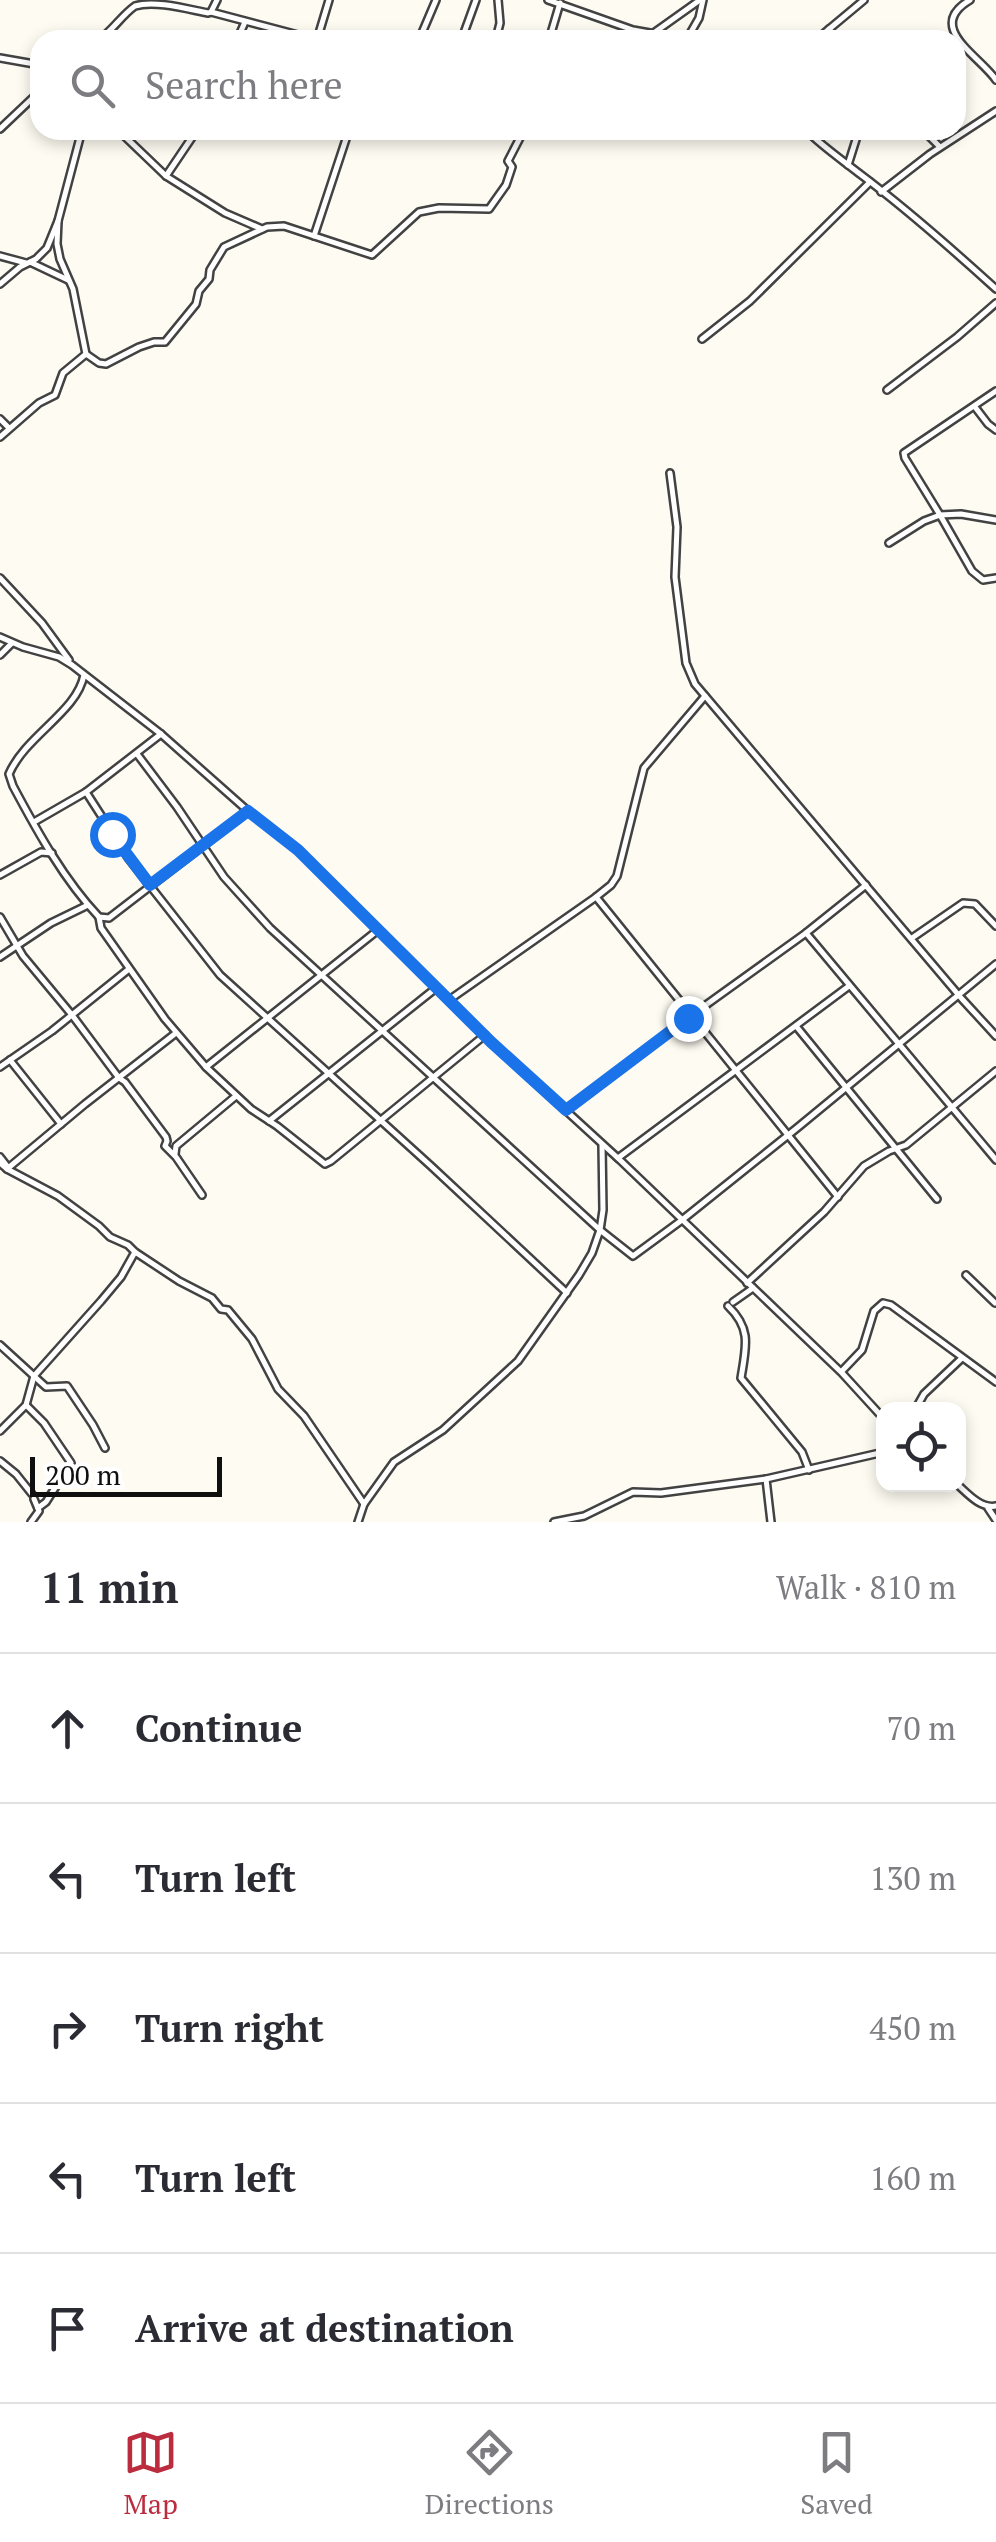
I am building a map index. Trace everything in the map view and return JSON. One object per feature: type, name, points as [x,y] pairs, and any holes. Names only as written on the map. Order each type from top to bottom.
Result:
[{"type":"street","points":[[212,12],[217,0]]},
{"type":"street","points":[[320,30],[329,0]]},
{"type":"street","points":[[423,30],[436,0]]},
{"type":"street","points":[[465,30],[476,0]]},
{"type":"street","points":[[498,0],[498,30]]},
{"type":"street","points":[[548,0],[633,30]]},
{"type":"street","points":[[659,30],[702,0]]},
{"type":"street","points":[[693,30],[702,0]]},
{"type":"street","points":[[829,29],[864,0]]},
{"type":"street","points":[[953,30],[956,11],[970,0]]},
{"type":"street","points":[[114,30],[132,8],[164,2],[276,30]]},
{"type":"street","points":[[552,30],[560,4]]},
{"type":"street","points":[[240,30],[244,22]]},
{"type":"street","points":[[966,49],[996,80]]},
{"type":"street","points":[[0,58],[30,64]]},
{"type":"street","points":[[0,129],[30,100]]},
{"type":"street","points":[[966,130],[996,110]]},
{"type":"street","points":[[0,284],[47,248],[79,140]]},
{"type":"street","points":[[128,140],[166,176],[225,213],[262,229]]},
{"type":"street","points":[[166,176],[190,140]]},
{"type":"street","points":[[314,236],[346,140]]},
{"type":"street","points":[[58,221],[60,259],[71,282],[86,354],[99,364],[106,364],[139,347],[164,342],[196,304],[224,247],[262,229],[279,225],[372,255],[420,212],[439,208],[490,209],[506,185],[512,166],[508,160],[519,140]]},
{"type":"street","points":[[815,140],[953,248],[996,289]]},
{"type":"street","points":[[848,165],[856,140]]},
{"type":"street","points":[[933,140],[940,147]]},
{"type":"street","points":[[881,192],[951,140]]},
{"type":"street","points":[[702,339],[750,301],[870,182]]},
{"type":"street","points":[[0,256],[28,262],[71,282]]},
{"type":"street","points":[[887,390],[996,303]]},
{"type":"street","points":[[0,437],[54,395],[63,373],[86,354]]},
{"type":"street","points":[[996,391],[904,454],[972,571],[983,580],[996,578]]},
{"type":"street","points":[[975,407],[996,430]]},
{"type":"street","points":[[0,418],[9,428]]},
{"type":"street","points":[[670,473],[677,527],[675,577],[686,663],[695,684],[996,1036]]},
{"type":"street","points":[[889,543],[940,515],[996,520]]},
{"type":"street","points":[[0,578],[42,623],[72,665]]},
{"type":"street","points":[[0,637],[72,665],[298,850],[448,1000],[618,1158],[876,1409]]},
{"type":"street","points":[[0,655],[12,643]]},
{"type":"street","points":[[84,675],[76,697],[40,731],[11,769],[12,786],[130,969],[206,1067],[236,1096],[324,1164],[485,1035]]},
{"type":"street","points":[[448,1000],[596,897],[617,876],[644,768],[706,696]]},
{"type":"street","points":[[34,822],[86,792],[161,734]]},
{"type":"street","points":[[137,754],[224,878],[270,928],[633,1256],[996,964]]},
{"type":"street","points":[[86,792],[129,859],[206,959],[566,1294]]},
{"type":"street","points":[[99,917],[109,918],[248,811]]},
{"type":"street","points":[[0,875],[41,852],[52,853]]},
{"type":"street","points":[[566,1110],[866,885]]},
{"type":"street","points":[[596,897],[838,1197]]},
{"type":"street","points":[[912,938],[963,903],[975,904],[996,926]]},
{"type":"street","points":[[0,957],[88,905]]},
{"type":"street","points":[[0,917],[34,971],[167,1139],[166,1146],[202,1195]]},
{"type":"street","points":[[206,1067],[378,930]]},
{"type":"street","points":[[806,933],[996,1160]]},
{"type":"street","points":[[0,1066],[130,969]]},
{"type":"street","points":[[618,1158],[850,986]]},
{"type":"street","points":[[269,1121],[436,988]]},
{"type":"street","points":[[796,1026],[937,1200]]},
{"type":"street","points":[[177,1032],[62,1124],[2,1164],[58,1196],[110,1237],[228,1310],[252,1339],[278,1389],[304,1416],[364,1504]]},
{"type":"street","points":[[10,1060],[62,1124]]},
{"type":"street","points":[[747,1283],[824,1212],[864,1166],[906,1145],[996,1070]]},
{"type":"street","points":[[175,1155],[176,1146],[236,1096]]},
{"type":"street","points":[[358,1522],[364,1504],[394,1462],[443,1430],[518,1361],[566,1294],[592,1253],[600,1230],[602,1145]]},
{"type":"street","points":[[0,1431],[26,1405],[34,1376],[101,1302],[135,1252]]},
{"type":"street","points":[[966,1275],[994,1303]]},
{"type":"street","points":[[753,1288],[731,1304],[745,1333],[741,1378],[802,1452],[809,1470]]},
{"type":"street","points":[[841,1372],[862,1350],[874,1311],[881,1303],[891,1305],[996,1382]]},
{"type":"street","points":[[0,1345],[46,1387],[67,1386],[105,1448]]},
{"type":"street","points":[[920,1402],[962,1358]]},
{"type":"street","points":[[26,1405],[44,1423],[71,1463],[38,1508]]},
{"type":"street","points":[[554,1522],[584,1516],[633,1492],[661,1493],[766,1479],[876,1454]]},
{"type":"street","points":[[0,1461],[33,1496],[39,1512],[31,1522]]},
{"type":"street","points":[[766,1479],[772,1522]]},
{"type":"street","points":[[966,1492],[988,1508],[996,1520]]},
{"type":"street","points":[[988,1508],[996,1506]]},
{"type":"route","points":[[112,834],[150,885],[248,811],[298,850],[491,1042],[566,1110],[688,1018]]}]
